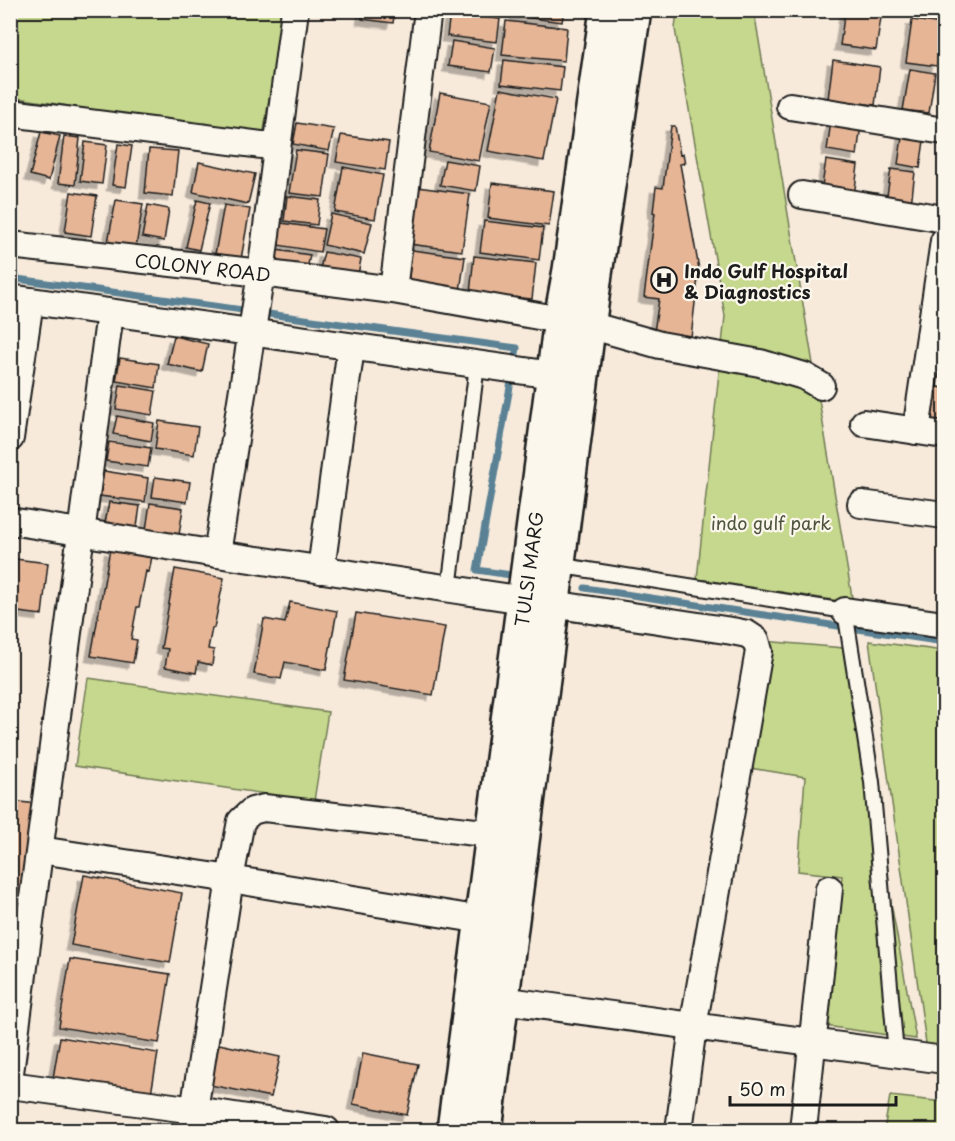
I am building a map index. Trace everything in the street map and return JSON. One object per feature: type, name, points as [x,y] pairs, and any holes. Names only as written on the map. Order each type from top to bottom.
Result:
[{"type":"street","points":[[217,554],[260,277],[295,10]]},
{"type":"street","points":[[393,290],[428,10]]},
{"type":"street","name":"TULSI MARG","points":[[454,1131],[486,999],[538,602],[542,373],[575,322],[570,270],[608,10]]},
{"type":"street","name":"TULSI MARG","points":[[485,1131],[486,999],[482,920],[493,834],[538,602],[557,565],[575,322],[634,10]]},
{"type":"street","points":[[790,106],[945,131]]},
{"type":"street","points":[[10,113],[277,147]]},
{"type":"street","points":[[802,195],[945,219]]},
{"type":"street","points":[[916,431],[945,241]]},
{"type":"street","name":"COLONY ROAD","points":[[10,245],[260,277],[393,290],[575,322],[660,345],[760,363],[804,376],[821,386]]},
{"type":"street","points":[[10,438],[20,300],[252,329],[351,347],[542,373]]},
{"type":"street","points":[[10,1073],[21,915],[40,850],[110,313]]},
{"type":"street","points":[[321,570],[351,347]]},
{"type":"street","points":[[864,423],[945,435]]},
{"type":"street","points":[[861,504],[945,515]]},
{"type":"street","points":[[10,521],[732,631],[747,634],[756,640],[759,651],[693,1027],[679,1131]]},
{"type":"street","points":[[846,611],[945,625]]},
{"type":"street","points":[[193,1120],[241,821],[252,811],[264,808],[493,834]]},
{"type":"street","points":[[40,850],[482,920]]},
{"type":"street","points":[[803,1131],[829,889]]},
{"type":"street","points":[[486,999],[945,1060]]},
{"type":"street","points":[[10,1085],[193,1120],[326,1131]]},
{"type":"lane","points":[[449,589],[486,366]]},
{"type":"lane","points":[[557,565],[846,611],[873,782],[896,1054]]},
{"type":"green space","points":[[10,11],[283,11],[263,136],[11,97]]},
{"type":"green space","name":"indo gulf park","points":[[677,11],[754,11],[853,603],[697,579],[725,316],[675,29]]},
{"type":"green space","points":[[763,641],[844,648],[916,1039],[826,1026],[842,876],[798,871],[805,777],[750,768]]},
{"type":"green space","points":[[869,641],[944,651],[944,1055],[926,1043]]},
{"type":"green space","points":[[88,678],[328,712],[314,801],[75,766]]},
{"type":"green space","points":[[890,1096],[944,1102],[944,1130],[884,1130]]},
{"type":"building","points":[[363,10],[395,10],[393,23],[362,19]]},
{"type":"building","points":[[516,10],[564,10],[562,22],[516,16]]},
{"type":"building","points":[[845,10],[882,11],[876,50],[840,45]]},
{"type":"building","points":[[450,13],[500,19],[497,42],[447,36]]},
{"type":"building","points":[[912,20],[943,24],[937,66],[906,62]]},
{"type":"building","points":[[506,21],[567,28],[564,61],[502,55]]},
{"type":"building","points":[[452,41],[495,48],[491,72],[448,66]]},
{"type":"building","points":[[504,60],[563,67],[560,91],[501,84]]},
{"type":"building","points":[[833,60],[880,67],[875,105],[828,99]]},
{"type":"building","points":[[910,69],[935,73],[929,113],[903,110]]},
{"type":"building","points":[[500,89],[556,99],[544,161],[488,151]]},
{"type":"building","points":[[440,93],[491,102],[479,161],[429,152]]},
{"type":"building","points":[[831,121],[861,125],[857,155],[827,150]]},
{"type":"building","points":[[297,123],[334,129],[329,151],[293,144]]},
{"type":"building","points":[[671,126],[675,126],[680,155],[683,154],[685,163],[680,164],[699,269],[691,337],[654,332],[659,299],[644,297],[655,213],[653,212],[656,187],[663,188]]},
{"type":"building","points":[[903,131],[925,134],[920,168],[898,164]]},
{"type":"building","points":[[41,132],[60,136],[49,180],[30,175]]},
{"type":"building","points":[[341,135],[389,142],[385,170],[336,162]]},
{"type":"building","points":[[64,136],[80,138],[75,185],[58,183]]},
{"type":"building","points":[[85,142],[107,145],[102,184],[80,181]]},
{"type":"building","points":[[118,144],[132,146],[126,187],[112,185]]},
{"type":"building","points":[[149,149],[178,151],[173,196],[145,193]]},
{"type":"building","points":[[296,150],[329,154],[323,197],[289,193]]},
{"type":"building","points":[[445,160],[480,166],[476,191],[440,185]]},
{"type":"building","points":[[826,160],[858,165],[854,197],[821,192]]},
{"type":"building","points":[[199,162],[255,174],[248,204],[193,192]]},
{"type":"building","points":[[343,167],[383,175],[375,219],[335,212]]},
{"type":"building","points":[[891,169],[915,172],[911,205],[886,202]]},
{"type":"building","points":[[492,183],[554,191],[549,226],[488,218]]},
{"type":"building","points":[[417,187],[470,194],[462,251],[409,244]]},
{"type":"building","points":[[71,192],[97,196],[91,236],[65,232]]},
{"type":"building","points":[[287,196],[320,200],[317,225],[284,221]]},
{"type":"building","points":[[116,200],[143,204],[136,247],[108,242]]},
{"type":"building","points":[[197,200],[210,203],[199,250],[186,247]]},
{"type":"building","points":[[148,205],[169,209],[164,241],[142,237]]},
{"type":"building","points":[[224,205],[250,209],[241,259],[215,254]]},
{"type":"building","points":[[331,214],[372,223],[364,254],[324,245]]},
{"type":"building","points":[[484,221],[543,228],[539,260],[480,252]]},
{"type":"building","points":[[281,223],[324,229],[320,252],[278,245]]},
{"type":"building","points":[[269,249],[310,255],[306,275],[266,269]]},
{"type":"building","points":[[412,250],[465,257],[460,291],[408,284]]},
{"type":"building","points":[[324,252],[361,259],[357,280],[319,273]]},
{"type":"building","points":[[474,256],[536,263],[532,299],[470,293]]},
{"type":"building","points":[[944,330],[944,361],[938,360]]},
{"type":"building","points":[[174,336],[208,344],[202,372],[167,364]]},
{"type":"building","points":[[120,358],[159,364],[156,388],[116,381]]},
{"type":"building","points":[[120,385],[156,391],[152,415],[116,409]]},
{"type":"building","points":[[932,386],[944,388],[944,424],[927,422]]},
{"type":"building","points":[[117,416],[154,423],[151,441],[113,434]]},
{"type":"building","points":[[159,421],[198,427],[194,455],[155,449]]},
{"type":"building","points":[[109,442],[151,448],[148,467],[106,461]]},
{"type":"building","points":[[104,471],[148,478],[145,502],[100,496]]},
{"type":"building","points":[[155,477],[190,482],[187,502],[152,497]]},
{"type":"building","points":[[109,502],[140,506],[136,533],[104,528]]},
{"type":"building","points":[[150,503],[183,508],[179,535],[146,530]]},
{"type":"building","points":[[110,549],[152,556],[149,572],[146,571],[131,639],[137,640],[133,663],[91,656]]},
{"type":"building","points":[[15,559],[48,563],[42,615],[10,611]]},
{"type":"building","points":[[175,569],[224,578],[208,649],[214,650],[212,665],[198,662],[196,673],[165,667],[168,649],[161,648]]},
{"type":"building","points":[[290,602],[337,611],[326,670],[285,662],[281,679],[254,674],[264,619],[285,623]]},
{"type":"building","points":[[356,613],[445,627],[433,695],[344,680]]},
{"type":"building","points":[[10,801],[38,804],[28,897],[10,895]]},
{"type":"building","points":[[84,875],[182,893],[170,963],[71,945]]},
{"type":"building","points":[[70,959],[170,974],[159,1043],[59,1027]]},
{"type":"building","points":[[60,1037],[158,1053],[151,1094],[53,1078]]},
{"type":"building","points":[[219,1044],[280,1057],[271,1097],[210,1085]]},
{"type":"building","points":[[363,1053],[418,1064],[407,1115],[353,1104]]},
{"type":"waterway","points":[[10,278],[250,311]]},
{"type":"waterway","points":[[261,313],[517,348],[477,570],[518,576]]},
{"type":"waterway","points":[[585,588],[944,642]]},
{"type":"place","name":"Indo Gulf Hospital & Diagnostics","points":[[664,280]]}]
